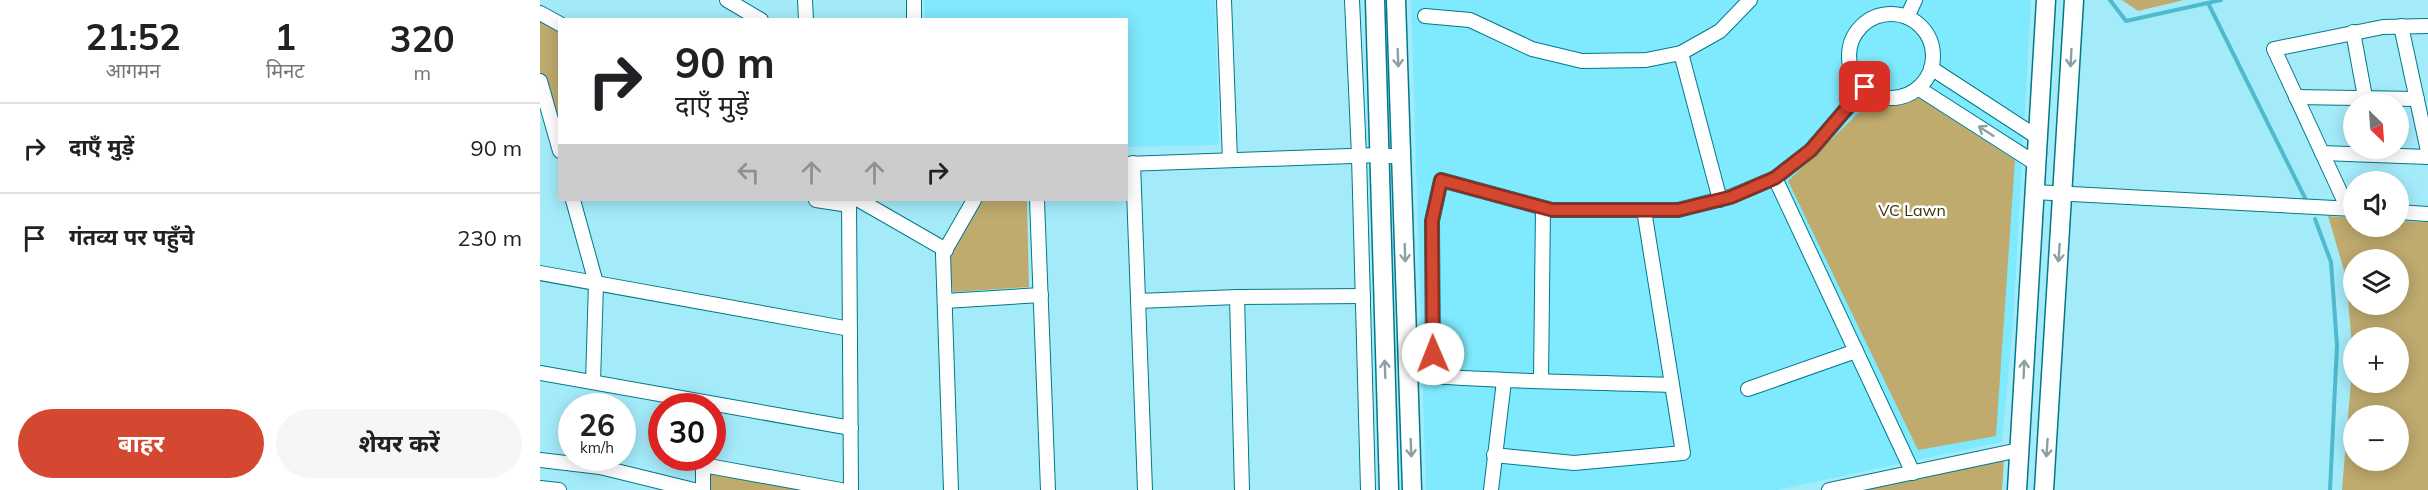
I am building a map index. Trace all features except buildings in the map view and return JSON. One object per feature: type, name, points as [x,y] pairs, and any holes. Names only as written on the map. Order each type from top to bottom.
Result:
[{"type":"street","points":[[727,0],[758,18]]},
{"type":"street","points":[[805,0],[806,18]]},
{"type":"street","points":[[914,0],[914,18]]},
{"type":"street","points":[[1224,0],[1230,160]]},
{"type":"street","points":[[1352,0],[1359,156],[1368,490]]},
{"type":"street","points":[[1375,0],[1389,490]]},
{"type":"street","points":[[1396,0],[1412,490]]},
{"type":"street","points":[[1425,16],[1470,20],[1532,49],[1582,61],[1646,60],[1681,52],[1720,31],[1750,0]]},
{"type":"street","points":[[1907,17],[1915,0]]},
{"type":"street","points":[[2017,490],[2046,0]]},
{"type":"street","points":[[2018,470],[2044,483],[2074,0]]},
{"type":"street","points":[[540,13],[558,23]]},
{"type":"street","points":[[1895,14],[1907,17],[1924,29],[1932,43],[1934,59],[1929,76],[1918,88],[1901,96],[1887,98],[1870,92],[1859,82],[1851,69],[1850,52],[1856,34],[1865,23],[1879,15],[1895,14]]},
{"type":"street","points":[[2401,26],[2428,151]]},
{"type":"street","points":[[2343,194],[2274,49],[2353,32],[2401,26],[2428,26]]},
{"type":"street","points":[[2353,32],[2364,93]]},
{"type":"street","points":[[1681,52],[1720,200]]},
{"type":"street","points":[[1931,68],[2037,137]]},
{"type":"street","points":[[540,81],[558,144]]},
{"type":"street","points":[[1672,385],[1541,380],[1504,381],[1433,376],[1432,221],[1441,180],[1552,210],[1678,210],[1720,200],[1775,178],[1811,150],[1865,87]]},
{"type":"street","points":[[1918,88],[2035,163]]},
{"type":"street","points":[[2296,97],[2343,97]]},
{"type":"street","points":[[2409,99],[2417,99]]},
{"type":"street","points":[[2322,153],[2428,157]]},
{"type":"street","points":[[1145,490],[1130,164],[1379,155],[1401,157]]},
{"type":"street","points":[[1775,178],[1913,473]]},
{"type":"street","points":[[2034,192],[2343,209]]},
{"type":"street","points":[[573,201],[597,284],[593,382]]},
{"type":"street","points":[[852,490],[850,329],[853,201],[946,250]]},
{"type":"street","points":[[951,490],[943,254],[973,201]]},
{"type":"street","points":[[1037,201],[1048,490]]},
{"type":"street","points":[[1541,380],[1543,207]]},
{"type":"street","points":[[1494,455],[1574,462],[1683,453],[1644,210]]},
{"type":"street","points":[[2409,212],[2428,213]]},
{"type":"street","points":[[540,273],[850,329]]},
{"type":"street","points":[[945,301],[1041,295]]},
{"type":"street","points":[[1138,301],[1363,296]]},
{"type":"street","points":[[1237,297],[1242,490]]},
{"type":"street","points":[[1748,389],[1856,351]]},
{"type":"street","points":[[540,373],[649,393]]},
{"type":"street","points":[[1491,490],[1504,381]]},
{"type":"street","points":[[726,408],[851,428]]},
{"type":"street","points":[[1829,490],[2019,450]]},
{"type":"street","points":[[540,460],[600,467],[694,490]]},
{"type":"street","points":[[726,466],[841,490]]},
{"type":"street","points":[[703,471],[703,490]]},
{"type":"street","points":[[540,488],[559,490]]},
{"type":"shaded area","points":[[924,0],[1215,0],[1219,145],[1128,147],[1128,18],[925,18]]},
{"type":"shaded area","points":[[1411,0],[2031,0],[2013,324],[2002,442],[1777,490],[1426,490]]},
{"type":"green space","points":[[2122,0],[2184,0],[2138,11]]},
{"type":"green space","points":[[540,20],[558,30],[558,146],[540,71]]},
{"type":"green space","name":"VC Lawn","points":[[1919,98],[2015,160],[1996,436],[1918,450],[1788,181],[1870,102],[1899,105]]},
{"type":"green space","points":[[982,201],[1027,201],[1029,287],[953,292],[949,257]]},
{"type":"green space","points":[[2328,216],[2343,217],[2343,237],[2409,237],[2409,221],[2428,222],[2428,490],[2342,490],[2344,471],[2409,471],[2409,405],[2349,405],[2350,393],[2409,393],[2409,327],[2350,327],[2349,315],[2409,315],[2409,249],[2343,249],[2343,267]]},
{"type":"green space","points":[[2004,460],[2002,490],[1861,490]]},
{"type":"green space","points":[[726,469],[841,490],[703,490],[703,471],[726,471]]},
{"type":"waterway","points":[[2110,0],[2126,21],[2221,0]]},
{"type":"waterway","points":[[2208,3],[2306,200]]},
{"type":"waterway","points":[[2315,219],[2331,262],[2337,346],[2330,490]]},
{"type":"route","points":[[1433,354],[1432,221],[1441,180],[1552,210],[1678,210],[1731,197],[1775,178],[1811,150],[1865,87]]}]
